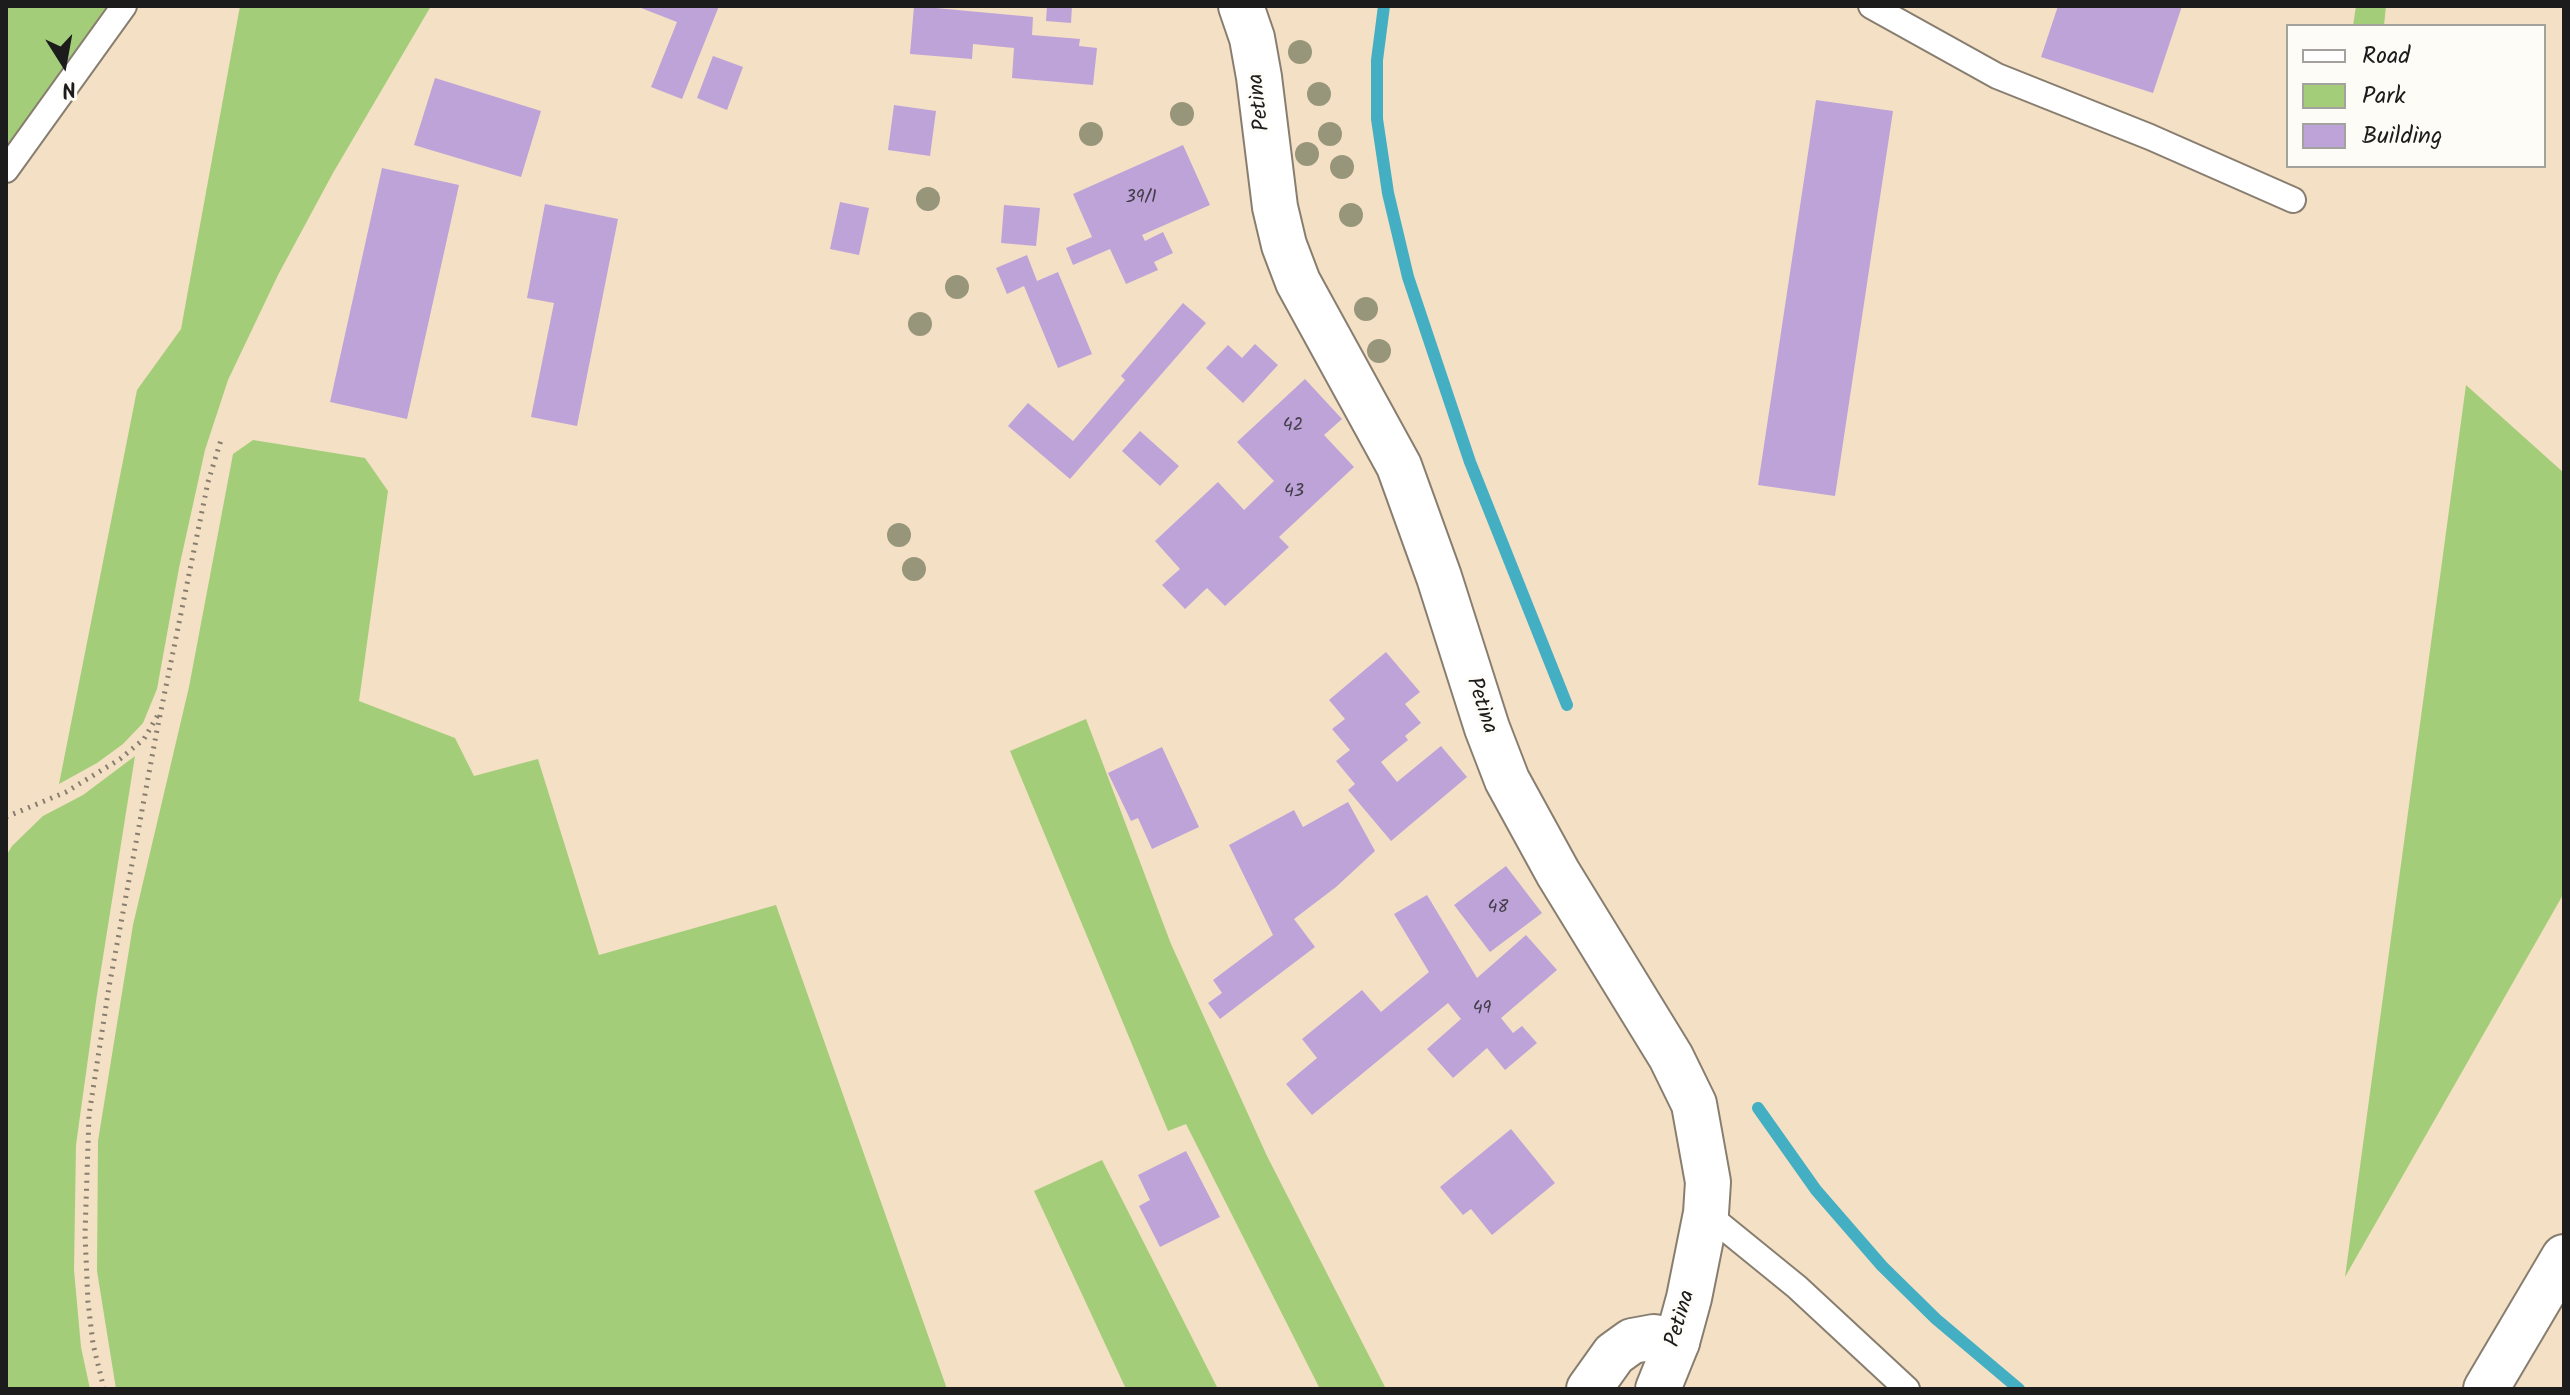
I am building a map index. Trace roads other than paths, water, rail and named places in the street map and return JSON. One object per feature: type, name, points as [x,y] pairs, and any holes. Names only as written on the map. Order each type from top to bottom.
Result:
[{"type":"main road","name":"Petina","points":[[1241,6],[1252,38],[1259,77],[1275,207],[1284,245],[1298,282],[1399,466],[1507,780],[1558,873],[1671,1057],[1694,1104],[1708,1182],[1706,1213],[1689,1298],[1677,1342],[1658,1389]]},
{"type":"main road","points":[[2486,1389],[2564,1257]]},
{"type":"main road","points":[[1589,1389],[1614,1354],[1632,1341],[1654,1337],[1677,1342]]},
{"type":"lane","points":[[6,170],[124,6]]},
{"type":"lane","points":[[1871,6],[1997,76],[2150,137],[2293,200]]},
{"type":"lane","points":[[1706,1213],[1797,1287],[1897,1385]]},
{"type":"waterway","points":[[1384,6],[1377,60],[1377,119],[1388,193],[1408,277],[1470,462],[1567,705]]},
{"type":"waterway","points":[[1758,1108],[1816,1190],[1882,1266],[1936,1319],[2019,1389]]}]
